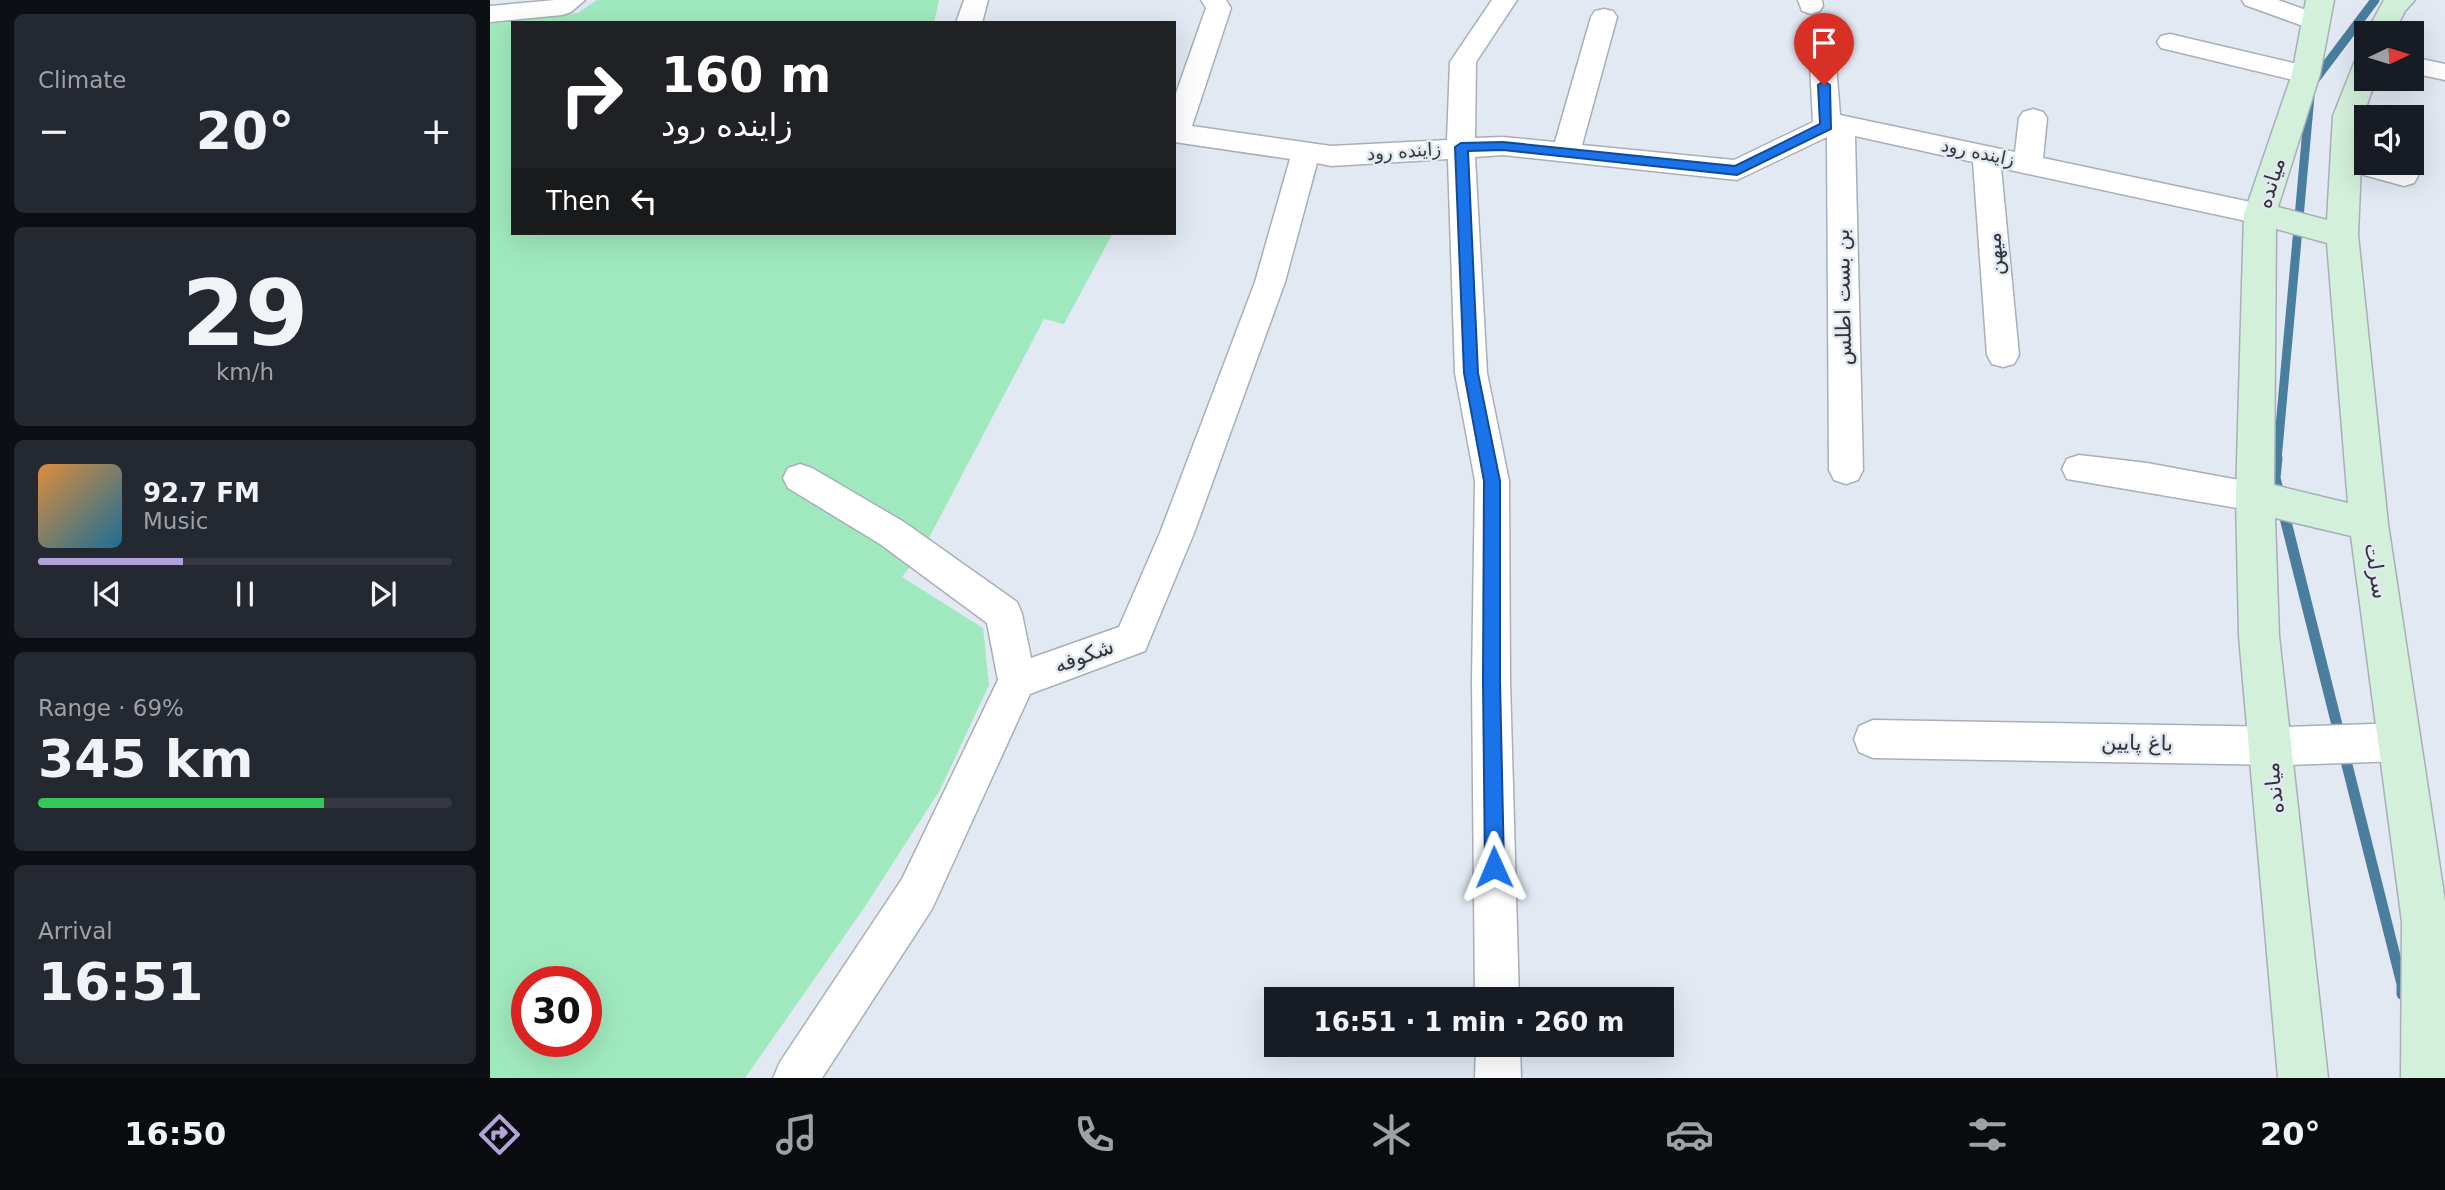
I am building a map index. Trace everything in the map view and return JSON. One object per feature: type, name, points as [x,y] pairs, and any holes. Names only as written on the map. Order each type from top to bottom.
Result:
[{"type":"street","points":[[490,13],[562,7],[573,0]]},
{"type":"street","points":[[970,21],[976,0]]},
{"type":"street","name":"زاینده رود","points":[[1213,0],[1219,8],[1176,134],[1331,156],[1503,146],[1737,170],[1834,125],[1986,154],[2300,224]]},
{"type":"street","points":[[1497,987],[1491,681],[1492,481],[1471,373],[1461,147],[1463,62],[1506,0]]},
{"type":"street","points":[[2254,0],[2317,11]]},
{"type":"street","points":[[2386,21],[2393,7],[2401,0]]},
{"type":"street","name":"میانده","points":[[2303,1078],[2259,636],[2255,497],[2300,224],[2306,74],[2317,11]]},
{"type":"street","points":[[1566,153],[1604,17]]},
{"type":"street","points":[[2170,42],[2306,74]]},
{"type":"street","name":"بن بست اطلس","points":[[1823,64],[1834,125],[1846,470]]},
{"type":"street","points":[[2424,68],[2445,72]]},
{"type":"street","name":"سرلت","points":[[2357,91],[2348,116],[2344,160],[2300,224],[2369,524],[2362,744],[2432,881],[2425,922],[2426,1078]]},
{"type":"street","points":[[2028,163],[2033,118]]},
{"type":"street","name":"شکوفه","points":[[1017,681],[1132,639],[1177,533],[1270,282],[1306,152]]},
{"type":"street","name":"میهن","points":[[1986,154],[2003,355]]},
{"type":"street","points":[[2344,160],[2404,176]]},
{"type":"street","points":[[2079,470],[2147,477],[2255,497],[2369,524]]},
{"type":"street","points":[[796,1078],[917,894],[1017,681],[1004,614],[892,533],[800,478]]},
{"type":"street","name":"باغ پایین","points":[[1874,739],[2270,746],[2362,744]]},
{"type":"street","points":[[1498,1057],[1498,1078]]},
{"type":"green space","points":[[597,0],[939,0],[934,21],[511,21],[511,235],[1112,235],[1064,324],[1044,319],[921,553],[902,577],[983,628],[989,685],[940,790],[864,908],[745,1078],[490,1078],[490,21],[578,13]]},
{"type":"waterway","points":[[2277,460],[2311,85],[2375,0]]},
{"type":"waterway","points":[[2277,458],[2275,478],[2402,984],[2402,994]]},
{"type":"route","points":[[1494,867],[1492,481],[1471,373],[1461,147],[1503,146],[1737,170],[1826,126],[1824,85]]}]
